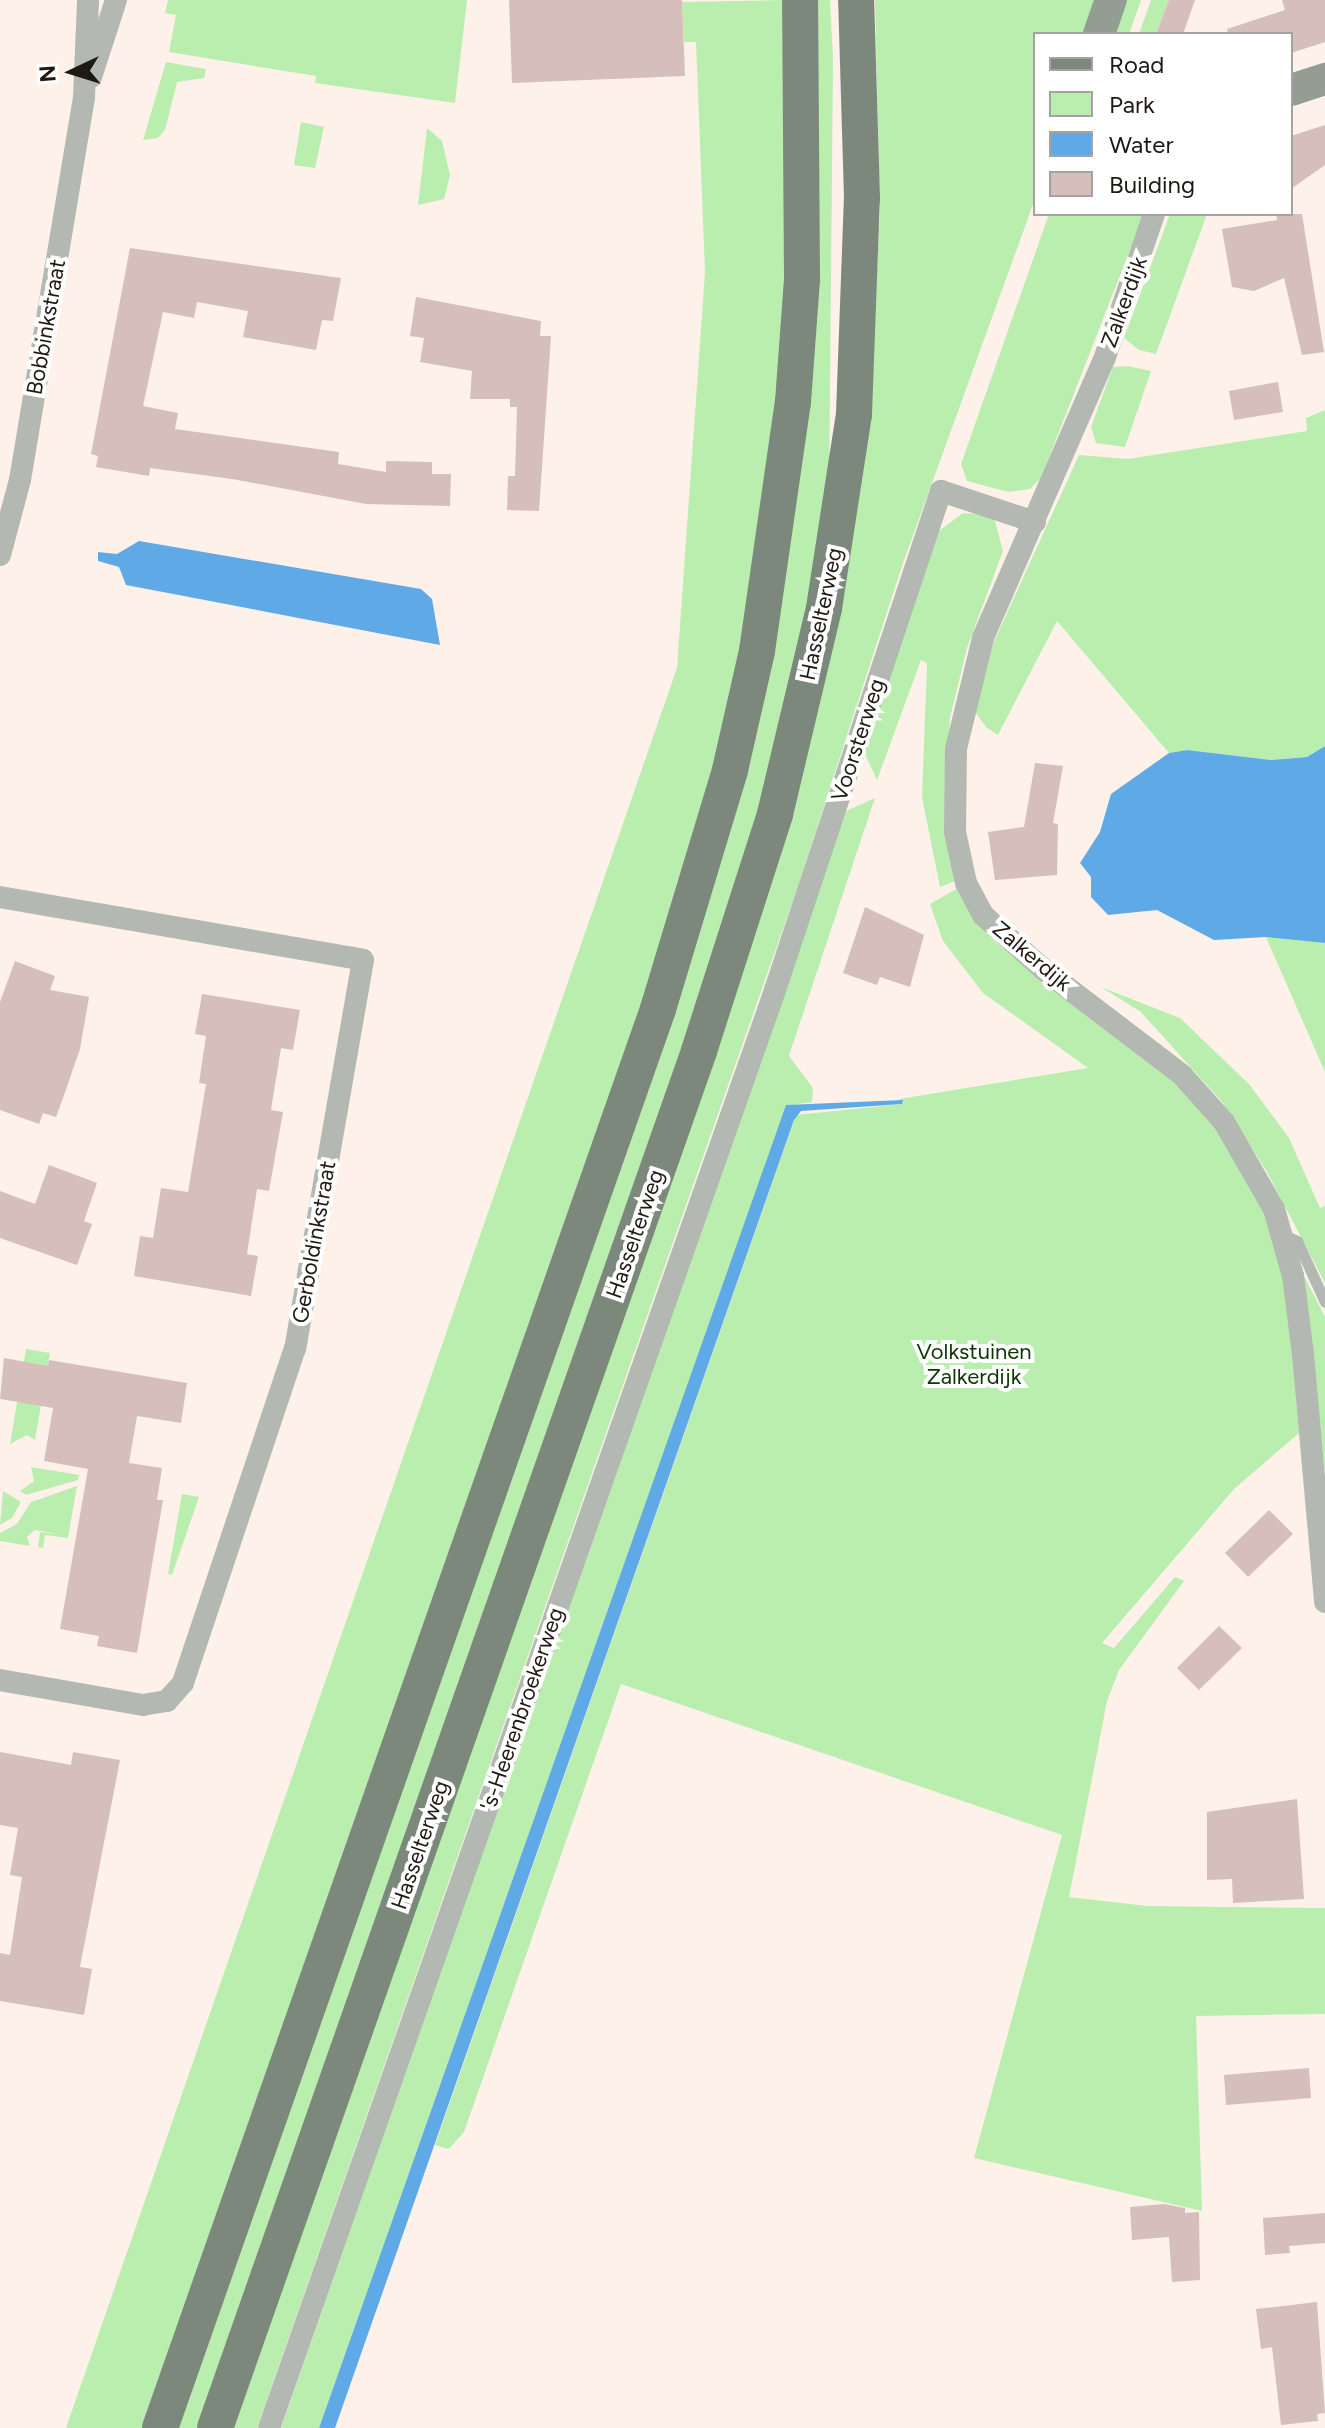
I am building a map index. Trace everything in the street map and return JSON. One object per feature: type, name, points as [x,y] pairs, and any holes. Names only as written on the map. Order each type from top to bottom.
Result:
[{"type":"main road","points":[[160,2428],[658,1009],[730,770],[757,651],[793,402],[802,278],[800,0]]},
{"type":"main road","name":"Hasselterweg","points":[[215,2428],[699,1051],[775,814],[824,608],[854,414],[862,198],[856,0]]},
{"type":"street","name":"Bobbinkstraat","points":[[0,555],[20,480],[84,97],[88,0]]},
{"type":"street","name":"Bobbinkstraat","points":[[84,97],[116,0]]},
{"type":"street","points":[[1100,32],[1111,0]]},
{"type":"street","points":[[1293,89],[1325,79]]},
{"type":"street","name":"Zalkerdijk","points":[[1153,216],[1105,357],[983,638],[956,749],[955,832],[966,883],[983,915],[1012,944],[1182,1075],[1252,1165],[1282,1234],[1293,1276],[1314,1448],[1325,1602]]},
{"type":"street","name":"Voorsterweg","points":[[775,990],[941,491],[1035,522]]},
{"type":"street","name":"Gerboldinkstraat","points":[[0,897],[363,960],[295,1348],[183,1683],[167,1701],[143,1705],[0,1680]]},
{"type":"street","name":"'s-Heerenbroekerweg","points":[[269,2428],[775,990]]},
{"type":"lane","name":"Zalkerdijk","points":[[1282,1234],[1297,1241],[1325,1302]]},
{"type":"green space","points":[[168,0],[467,0],[455,103],[315,83],[316,76],[169,52],[176,15],[165,13]]},
{"type":"green space","points":[[785,0],[787,257],[776,412],[747,614],[719,747],[670,927],[143,2428],[66,2428],[677,668],[705,272],[696,42],[684,42],[682,2]]},
{"type":"green space","points":[[815,0],[830,0],[833,60],[829,500],[770,773],[718,946],[198,2428],[175,2428],[665,1033],[818,250]]},
{"type":"green space","points":[[875,0],[1097,0],[1086,32],[1033,32],[1033,205],[903,563],[797,889],[257,2428],[230,2428],[675,1159],[874,327],[880,213]]},
{"type":"green space","points":[[1125,0],[1141,0],[1130,32],[1113,32]]},
{"type":"green space","points":[[1151,0],[1169,0],[1157,32],[1140,32]]},
{"type":"green space","points":[[166,62],[206,69],[204,78],[177,82],[165,130],[158,138],[143,140]]},
{"type":"green space","points":[[301,122],[324,127],[315,168],[294,165]]},
{"type":"green space","points":[[427,128],[442,141],[450,175],[444,199],[418,205]]},
{"type":"green space","points":[[1048,216],[1143,216],[1041,478],[1030,489],[1008,492],[967,481],[961,464]]},
{"type":"green space","points":[[1169,216],[1206,216],[1156,354],[1139,350],[1124,338]]},
{"type":"green space","points":[[1128,366],[1151,371],[1125,447],[1096,443],[1091,427],[1113,367]]},
{"type":"green space","points":[[1325,410],[1325,746],[1307,757],[1271,760],[1187,750],[1169,753],[1057,621],[998,735],[986,727],[973,709],[992,646],[1079,455],[1128,459],[1307,431],[1306,418]]},
{"type":"green space","points":[[963,513],[987,515],[995,521],[1003,551],[967,648],[950,718],[944,829],[955,881],[940,887],[922,797],[927,663],[921,660],[877,780],[865,754],[939,531]]},
{"type":"green space","points":[[875,798],[789,1056],[813,1088],[812,1102],[786,1106],[319,2428],[281,2428],[846,811]]},
{"type":"green space","name":"Volkstuinen Zalkerdijk","points":[[958,888],[994,941],[1173,1077],[1215,1123],[1265,1207],[1287,1281],[1299,1433],[1234,1489],[1102,1643],[1114,1648],[1175,1577],[1184,1581],[1119,1670],[1107,1701],[1069,1897],[1147,1906],[1325,1908],[1325,2014],[1196,2016],[1202,2211],[974,2158],[1062,1835],[621,1684],[464,2132],[449,2149],[435,2145],[796,1115],[902,1104],[899,1099],[1088,1068],[983,993],[943,941],[930,904]]},
{"type":"green space","points":[[1266,937],[1325,943],[1325,1072]]},
{"type":"green space","points":[[1101,987],[1180,1018],[1249,1084],[1289,1138],[1320,1208],[1325,1206],[1325,1283],[1266,1170],[1222,1102],[1141,1012]]},
{"type":"green space","points":[[1303,1274],[1325,1317],[1325,1473],[1321,1436]]},
{"type":"green space","points":[[26,1349],[50,1353],[35,1440],[27,1435],[10,1444]]},
{"type":"green space","points":[[31,1467],[79,1475],[78,1480],[26,1495],[20,1491],[34,1481]]},
{"type":"green space","points":[[77,1486],[68,1538],[45,1535],[43,1548],[38,1547],[40,1532],[63,1535],[35,1530],[27,1537],[30,1546],[0,1541],[0,1533],[17,1524],[31,1502]]},
{"type":"green space","points":[[3,1491],[21,1502],[12,1518],[0,1525]]},
{"type":"green space","points":[[182,1494],[199,1497],[172,1575],[168,1574]]},
{"type":"water","points":[[139,541],[421,589],[432,599],[440,645],[126,585],[119,567],[98,561],[98,552],[117,554]]},
{"type":"water","points":[[1325,746],[1325,943],[1266,937],[1214,940],[1157,910],[1108,915],[1091,897],[1091,877],[1080,863],[1100,832],[1111,794],[1169,753],[1187,750],[1271,760],[1307,757]]},
{"type":"water","points":[[903,1100],[902,1104],[801,1111],[794,1120],[335,2428],[319,2428],[786,1105]]},
{"type":"building","points":[[509,0],[682,0],[685,76],[512,83]]},
{"type":"building","points":[[1169,0],[1195,0],[1184,32],[1157,32]]},
{"type":"building","points":[[1282,0],[1325,0],[1325,42],[1293,52],[1293,32],[1228,32],[1227,29],[1285,10]]},
{"type":"building","points":[[1325,125],[1325,165],[1293,188],[1293,135]]},
{"type":"building","points":[[1302,214],[1324,352],[1302,355],[1284,278],[1254,291],[1232,287],[1222,229],[1277,220],[1276,216]]},
{"type":"building","points":[[130,248],[341,278],[333,321],[322,320],[316,350],[243,337],[248,311],[197,302],[194,318],[163,312],[143,406],[178,413],[175,429],[339,452],[338,464],[386,472],[386,461],[432,462],[432,474],[451,474],[450,506],[366,504],[232,479],[150,468],[149,476],[96,467],[98,456],[91,454]]},
{"type":"building","points":[[416,297],[541,321],[540,336],[551,336],[539,511],[507,510],[508,476],[515,476],[517,407],[510,407],[510,399],[470,399],[472,371],[420,362],[424,338],[410,336]]},
{"type":"building","points":[[1278,382],[1283,412],[1234,420],[1229,391]]},
{"type":"building","points":[[1035,763],[1063,766],[1053,823],[1058,824],[1057,875],[995,880],[988,832],[1024,827]]},
{"type":"building","points":[[865,907],[924,935],[910,987],[880,977],[877,985],[843,973]]},
{"type":"building","points":[[15,961],[55,976],[50,990],[89,997],[80,1049],[56,1117],[43,1113],[39,1124],[0,1110],[0,1002]]},
{"type":"building","points":[[202,994],[300,1010],[293,1050],[281,1048],[271,1110],[283,1112],[269,1191],[257,1189],[247,1254],[258,1256],[251,1296],[134,1276],[140,1236],[153,1238],[161,1188],[188,1192],[206,1084],[199,1083],[206,1036],[195,1034]]},
{"type":"building","points":[[49,1165],[97,1183],[84,1221],[92,1224],[77,1265],[0,1238],[0,1191],[35,1204]]},
{"type":"building","points":[[4,1358],[48,1366],[49,1360],[187,1383],[181,1423],[137,1416],[129,1463],[162,1468],[157,1500],[163,1500],[137,1653],[97,1646],[99,1636],[60,1629],[88,1469],[44,1461],[53,1408],[0,1399]]},
{"type":"building","points":[[1269,1510],[1293,1534],[1248,1577],[1225,1553]]},
{"type":"building","points":[[1219,1626],[1242,1648],[1199,1690],[1177,1668]]},
{"type":"building","points":[[0,1752],[71,1765],[73,1752],[120,1760],[80,1967],[92,1969],[84,2015],[0,2001],[0,1953],[10,1955],[22,1877],[10,1875],[18,1828],[0,1825]]},
{"type":"building","points":[[1297,1799],[1304,1899],[1233,1903],[1232,1879],[1207,1880],[1207,1812]]},
{"type":"building","points":[[1309,2068],[1311,2098],[1226,2105],[1224,2075]]},
{"type":"building","points":[[1164,2204],[1185,2208],[1185,2213],[1199,2212],[1200,2280],[1172,2282],[1169,2237],[1132,2240],[1130,2207]]},
{"type":"building","points":[[1325,2213],[1325,2243],[1289,2246],[1290,2253],[1265,2255],[1263,2218]]},
{"type":"building","points":[[1317,2302],[1325,2413],[1317,2414],[1318,2421],[1281,2425],[1272,2347],[1261,2349],[1256,2309]]}]
